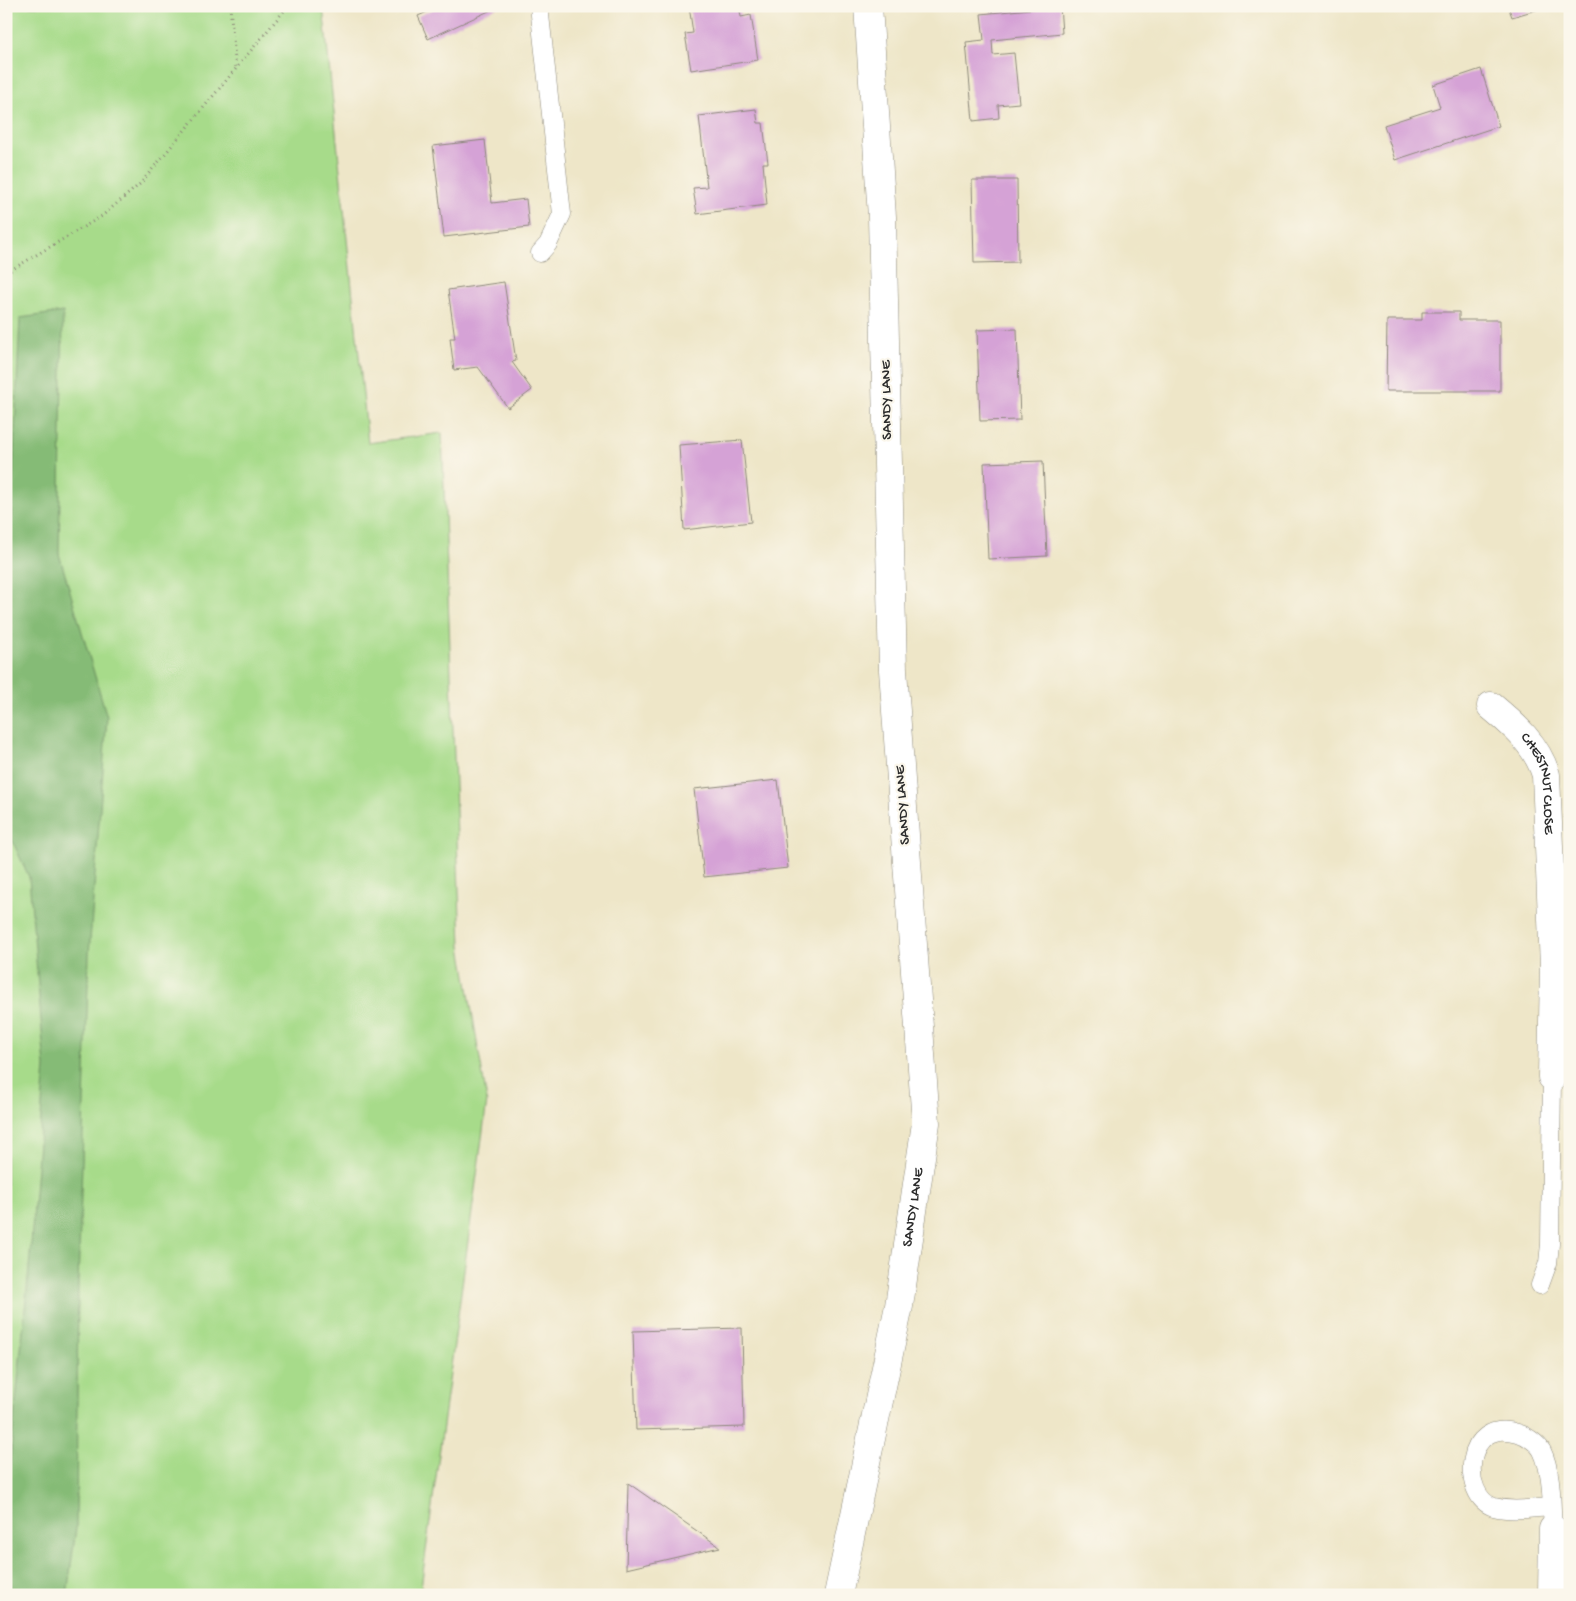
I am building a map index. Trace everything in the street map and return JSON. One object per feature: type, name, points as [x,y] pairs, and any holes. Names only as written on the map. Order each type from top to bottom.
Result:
[{"type":"street","name":"SANDY LANE","points":[[838,1595],[899,1306],[926,1123],[893,670],[882,217],[868,6]]},
{"type":"street","name":"CHESTNUT CLOSE","points":[[1491,706],[1514,725],[1533,746],[1542,760],[1546,775],[1562,966],[1552,1077]]},
{"type":"street","points":[[1552,1518],[1552,1595]]},
{"type":"lane","points":[[539,6],[562,214],[548,244],[540,253]]},
{"type":"lane","points":[[1540,1285],[1548,1263],[1550,1244],[1552,1077]]},
{"type":"lane","points":[[1505,1429],[1523,1435],[1541,1449],[1551,1484],[1552,1518],[1492,1506],[1476,1491],[1472,1470],[1474,1449],[1486,1436],[1505,1429]]},
{"type":"path","points":[[230,6],[236,71]]},
{"type":"path","points":[[6,273],[102,216],[140,184],[236,71],[288,6]]},
{"type":"green space","points":[[6,6],[323,6],[368,443],[442,433],[461,946],[487,1101],[420,1595],[6,1595]]},
{"type":"green space","points":[[63,312],[59,554],[107,717],[89,954],[78,1283],[76,1528],[67,1595],[11,1595],[6,1552],[6,1501],[29,1269],[45,1067],[29,877],[6,827],[6,549],[10,540],[20,318]]},
{"type":"building","points":[[433,6],[500,6],[428,39],[418,16],[434,9]]},
{"type":"building","points":[[689,6],[739,6],[741,17],[751,15],[758,60],[691,70],[685,34],[693,33]]},
{"type":"building","points":[[1060,6],[1062,33],[992,40],[993,55],[1014,53],[1019,103],[998,105],[999,118],[973,121],[966,42],[984,40],[981,14]]},
{"type":"building","points":[[1508,6],[1545,6],[1546,7],[1512,17]]},
{"type":"building","points":[[1481,69],[1499,126],[1395,160],[1384,125],[1440,107],[1433,85]]},
{"type":"building","points":[[756,109],[758,123],[763,123],[768,163],[763,163],[767,205],[697,214],[693,188],[707,187],[699,116]]},
{"type":"building","points":[[485,140],[492,203],[526,199],[529,227],[444,237],[433,146]]},
{"type":"building","points":[[972,180],[1017,180],[1018,262],[974,263]]},
{"type":"building","points":[[504,282],[516,361],[512,362],[532,390],[508,408],[478,367],[454,370],[450,338],[455,338],[448,290]]},
{"type":"building","points":[[1422,312],[1459,312],[1459,320],[1500,320],[1500,391],[1386,391],[1387,320],[1422,320]]},
{"type":"building","points":[[1017,329],[1020,420],[980,421],[977,330]]},
{"type":"building","points":[[742,440],[751,522],[684,530],[679,445]]},
{"type":"building","points":[[1043,461],[1047,556],[988,559],[984,463]]},
{"type":"building","points":[[778,780],[788,868],[704,877],[694,789]]},
{"type":"building","points":[[742,1328],[744,1427],[636,1430],[633,1331]]},
{"type":"building","points":[[628,1483],[720,1547],[626,1569]]}]
